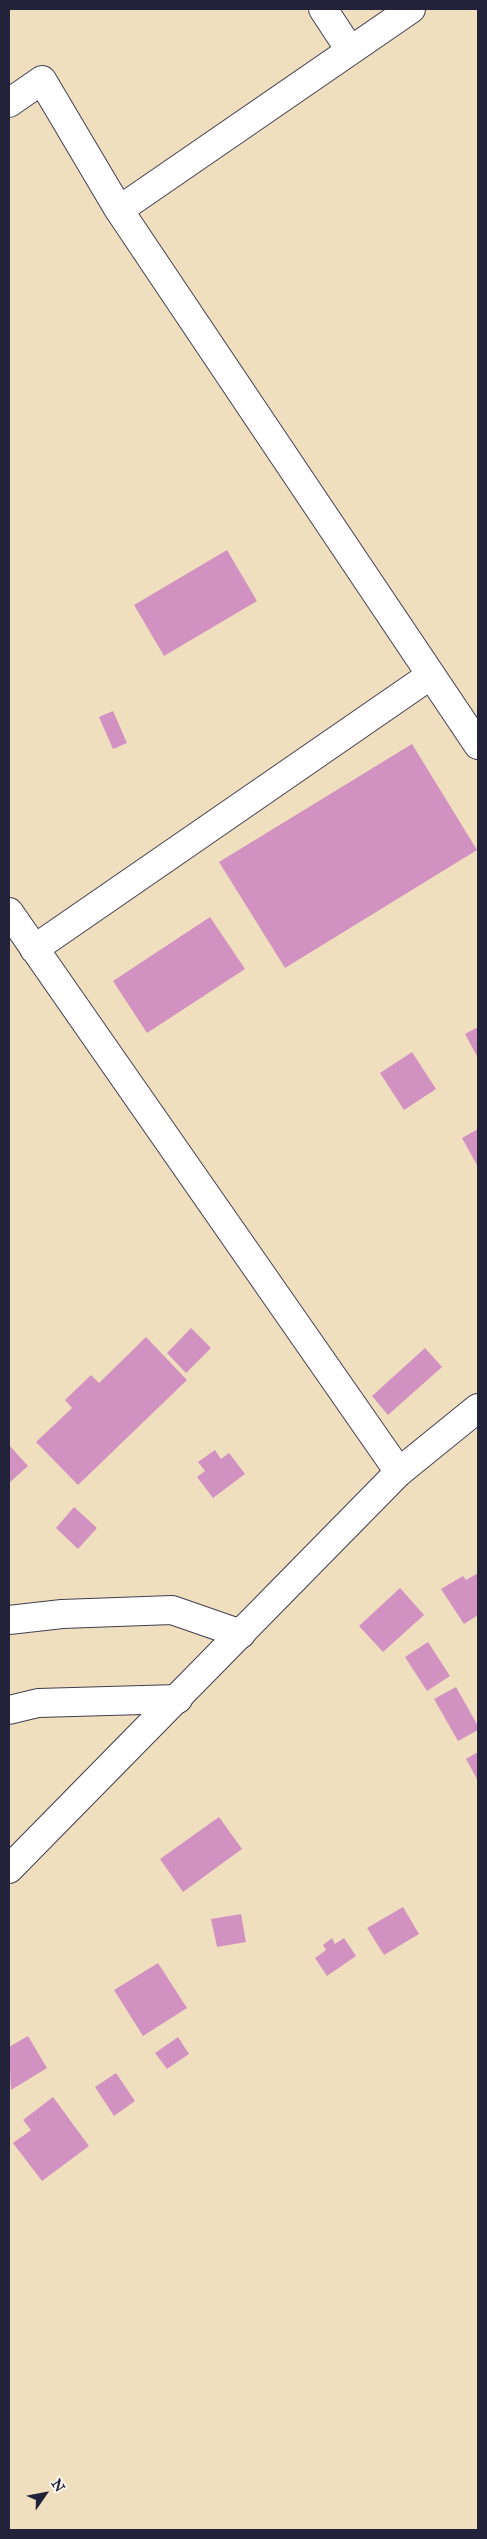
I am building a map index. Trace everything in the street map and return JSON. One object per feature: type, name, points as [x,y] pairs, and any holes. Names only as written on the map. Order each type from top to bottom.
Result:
[{"type":"main road","points":[[323,9],[350,50]]},
{"type":"main road","points":[[119,210],[411,9]]},
{"type":"main road","points":[[9,103],[42,80],[119,210],[478,745]]},
{"type":"main road","points":[[34,949],[431,675]]},
{"type":"main road","points":[[9,912],[399,1472]]},
{"type":"main road","points":[[9,1869],[399,1472],[478,1408]]},
{"type":"main road","points":[[9,1620],[62,1614],[172,1610],[241,1634]]},
{"type":"main road","points":[[9,1710],[38,1703],[178,1699]]},
{"type":"building","points":[[227,550],[257,601],[164,656],[134,605]]},
{"type":"building","points":[[113,711],[127,743],[113,749],[99,717]]},
{"type":"building","points":[[412,744],[477,850],[285,968],[219,862]]},
{"type":"building","points":[[210,917],[245,969],[147,1033],[113,981]]},
{"type":"building","points":[[478,1027],[478,1058],[465,1034]]},
{"type":"building","points":[[412,1052],[436,1089],[404,1110],[380,1073]]},
{"type":"building","points":[[478,1129],[478,1167],[462,1138]]},
{"type":"building","points":[[191,1328],[211,1348],[186,1373],[167,1353]]},
{"type":"building","points":[[146,1337],[187,1380],[78,1485],[36,1442],[72,1408],[65,1400],[91,1375],[99,1383]]},
{"type":"building","points":[[425,1348],[442,1367],[388,1415],[372,1396]]},
{"type":"building","points":[[9,1445],[28,1466],[9,1483]]},
{"type":"building","points":[[215,1450],[221,1459],[229,1453],[245,1474],[213,1498],[197,1477],[205,1471],[198,1462]]},
{"type":"building","points":[[74,1507],[97,1528],[78,1549],[56,1528]]},
{"type":"building","points":[[478,1573],[478,1615],[464,1624],[441,1589],[463,1576],[466,1580]]},
{"type":"building","points":[[400,1588],[424,1615],[383,1652],[359,1626]]},
{"type":"building","points":[[428,1642],[450,1676],[427,1691],[405,1657]]},
{"type":"building","points":[[456,1687],[478,1726],[478,1730],[458,1741],[434,1699]]},
{"type":"building","points":[[478,1752],[478,1781],[466,1759]]},
{"type":"building","points":[[219,1817],[242,1849],[183,1892],[160,1859]]},
{"type":"building","points":[[403,1907],[419,1934],[384,1955],[367,1928]]},
{"type":"building","points":[[241,1914],[246,1942],[217,1947],[211,1919]]},
{"type":"building","points":[[332,1938],[335,1944],[344,1938],[356,1956],[327,1976],[315,1958],[326,1950],[323,1945]]},
{"type":"building","points":[[158,1963],[187,2008],[143,2036],[114,1990]]},
{"type":"building","points":[[28,2036],[47,2068],[11,2090],[9,2047]]},
{"type":"building","points":[[178,2037],[189,2054],[167,2069],[155,2053]]},
{"type":"building","points":[[116,2073],[135,2101],[114,2116],[95,2087]]},
{"type":"building","points":[[53,2097],[89,2146],[42,2181],[13,2143],[31,2130],[23,2120]]}]
